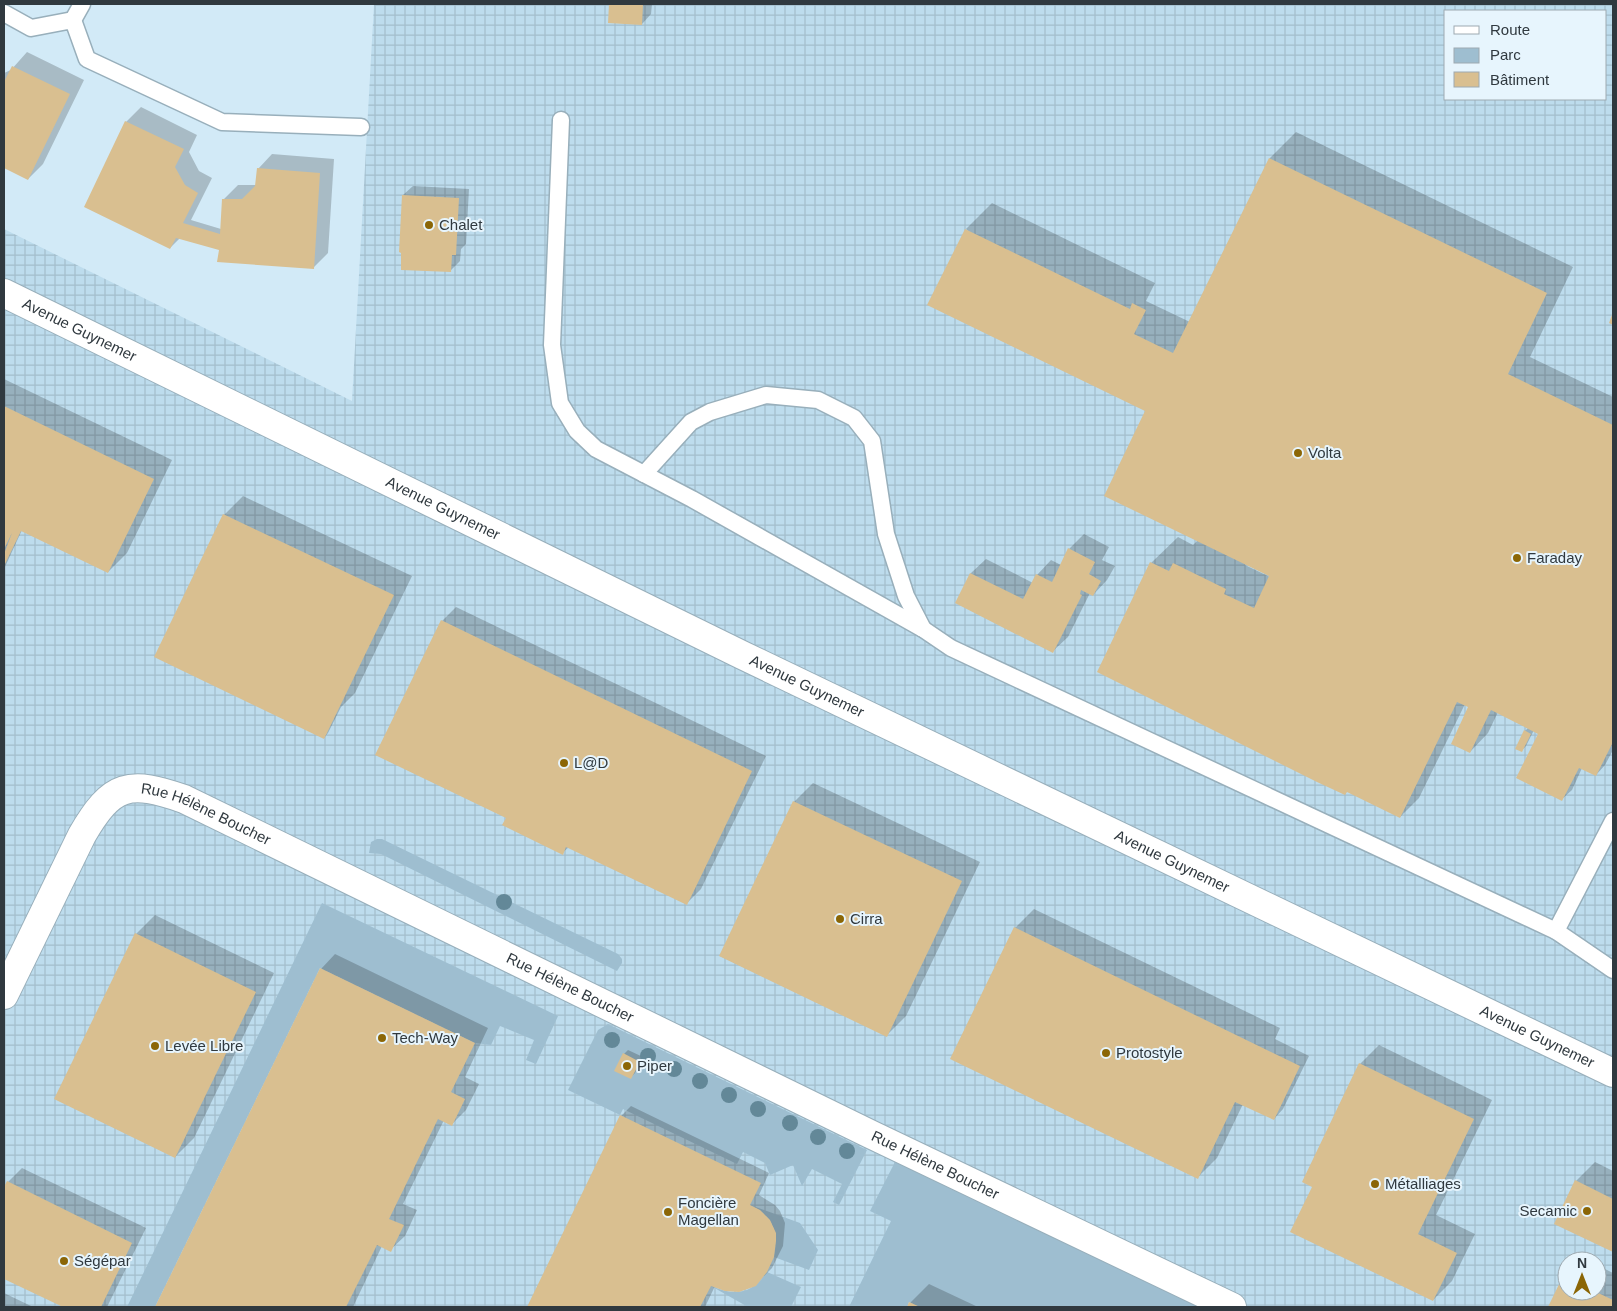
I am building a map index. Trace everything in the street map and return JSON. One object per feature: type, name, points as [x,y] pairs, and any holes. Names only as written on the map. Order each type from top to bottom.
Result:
[{"type":"street","name":"Avenue Guynemer","points":[[4,293],[742,655],[1613,1073]]},
{"type":"street","name":"Rue Hélène Boucher","points":[[4,995],[82,834],[94,815],[107,801],[124,790],[133,787],[152,788],[201,807],[870,1134],[1232,1307]]},
{"type":"lane","points":[[82,4],[73,20],[86,59],[222,122],[361,127]]},
{"type":"lane","points":[[4,13],[31,28],[73,20]]},
{"type":"lane","points":[[561,120],[552,345],[560,403],[577,431],[596,449],[923,628],[951,648],[1556,931],[1613,970]]},
{"type":"lane","points":[[644,474],[691,422],[710,412],[766,395],[818,400],[854,418],[872,441],[886,534],[906,596],[923,628]]},
{"type":"lane","points":[[1556,931],[1613,822]]},
{"type":"shaded area","points":[[374,4],[1613,4],[1613,1307],[4,1307],[4,229],[352,401]]},
{"type":"green space","points":[[382,839],[618,954],[622,959],[622,963],[617,971],[381,854],[369,853],[371,842]]},
{"type":"green space","points":[[322,903],[558,1016],[536,1064],[526,1060],[534,1040],[500,1026],[491,1045],[475,1043],[320,968],[155,1307],[127,1307]]},
{"type":"green space","points":[[608,1024],[867,1150],[839,1205],[833,1202],[842,1184],[812,1169],[802,1186],[793,1165],[770,1175],[765,1163],[743,1152],[737,1164],[623,1109],[620,1115],[568,1090],[598,1030]]},
{"type":"green space","points":[[895,1162],[1201,1305],[1200,1307],[920,1307],[909,1302],[907,1307],[849,1307],[891,1221],[870,1211]]},
{"type":"green space","points":[[750,1205],[800,1223],[818,1250],[809,1270],[774,1257],[776,1240],[773,1226],[765,1214]]},
{"type":"green space","points":[[767,1272],[801,1287],[791,1307],[748,1307],[711,1286],[728,1291],[742,1291],[755,1285]]},
{"type":"building","points":[[609,4],[643,4],[642,25],[608,23]]},
{"type":"building","points":[[12,66],[70,94],[28,180],[4,168],[4,82]]},
{"type":"building","points":[[125,121],[184,149],[175,167],[185,185],[198,193],[183,223],[220,234],[222,199],[242,199],[255,186],[257,168],[320,173],[314,269],[217,262],[219,250],[176,238],[170,249],[84,207]]},
{"type":"building","name":"Volta","points":[[1269,158],[1547,293],[1508,374],[1613,425],[1613,742],[1596,776],[1579,768],[1562,801],[1516,778],[1538,734],[1491,710],[1470,753],[1451,744],[1468,707],[1457,702],[1400,818],[1347,792],[1345,795],[1317,782],[1097,672],[1150,562],[1169,571],[1173,563],[1226,589],[1224,594],[1254,608],[1269,576],[1104,496],[1145,411],[927,305],[965,229],[1130,309],[1132,303],[1146,310],[1134,334],[1173,353]]},
{"type":"building","name":"Chalet","points":[[402,195],[459,198],[456,255],[452,255],[451,272],[401,270],[401,253],[399,252]]},
{"type":"building","points":[[1613,312],[1613,325],[1609,323]]},
{"type":"building","points":[[4,406],[154,479],[108,573],[21,531],[4,566],[4,554],[12,533],[4,549]]},
{"type":"building","points":[[223,514],[394,595],[324,739],[154,657]]},
{"type":"building","points":[[1068,548],[1095,562],[1089,574],[1101,581],[1093,596],[1081,590],[1080,594],[1082,595],[1053,653],[955,603],[970,573],[1023,599],[1036,574],[1052,582]]},
{"type":"building","name":"L@D","points":[[441,620],[752,771],[687,905],[566,847],[563,855],[502,825],[506,818],[375,755]]},
{"type":"building","points":[[1524,730],[1531,734],[1522,752],[1515,749]]},
{"type":"building","name":"Cirra","points":[[793,801],[962,881],[887,1037],[719,956]]},
{"type":"building","name":"Protostyle","points":[[1014,927],[1300,1066],[1274,1120],[1235,1102],[1198,1179],[950,1059]]},
{"type":"building","name":"Levée Libre","points":[[135,933],[256,992],[175,1158],[54,1099]]},
{"type":"building","points":[[320,968],[475,1043],[451,1092],[465,1099],[452,1126],[438,1119],[389,1219],[404,1225],[391,1252],[377,1245],[346,1307],[155,1307]]},
{"type":"building","name":"Piper","points":[[623,1053],[640,1062],[631,1079],[614,1071]]},
{"type":"building","name":"Métalliages","points":[[1359,1063],[1474,1119],[1418,1234],[1457,1253],[1433,1301],[1290,1232],[1312,1187],[1302,1182]]},
{"type":"building","name":"Foncière Magellan","points":[[620,1115],[761,1183],[750,1205],[760,1210],[770,1220],[776,1233],[776,1241],[774,1257],[767,1272],[756,1286],[739,1292],[725,1291],[711,1286],[700,1307],[527,1307]]},
{"type":"building","name":"Secamic","points":[[1575,1180],[1613,1199],[1613,1252],[1554,1224]]},
{"type":"building","name":"Ségépar","points":[[7,1181],[132,1243],[101,1307],[63,1307],[4,1279],[4,1187]]},
{"type":"building","points":[[1557,1288],[1557,1301],[1607,1301],[1607,1297],[1613,1300],[1613,1307],[1548,1307]]},
{"type":"building","points":[[909,1302],[920,1307],[907,1307]]},
{"type":"place","name":"Chalet","points":[[429,225]]},
{"type":"place","name":"Volta","points":[[1298,453]]},
{"type":"place","name":"Faraday","points":[[1517,558]]},
{"type":"place","name":"L@D","points":[[564,763]]},
{"type":"place","name":"Cirra","points":[[840,919]]},
{"type":"place","name":"Tech-Way","points":[[382,1038]]},
{"type":"place","name":"Levée Libre","points":[[155,1046]]},
{"type":"place","name":"Protostyle","points":[[1106,1053]]},
{"type":"place","name":"Piper","points":[[627,1066]]},
{"type":"place","name":"Métalliages","points":[[1375,1184]]},
{"type":"place","name":"Secamic","points":[[1587,1211]]},
{"type":"place","name":"Foncière Magellan","points":[[668,1212]]},
{"type":"place","name":"Ségépar","points":[[64,1261]]}]
